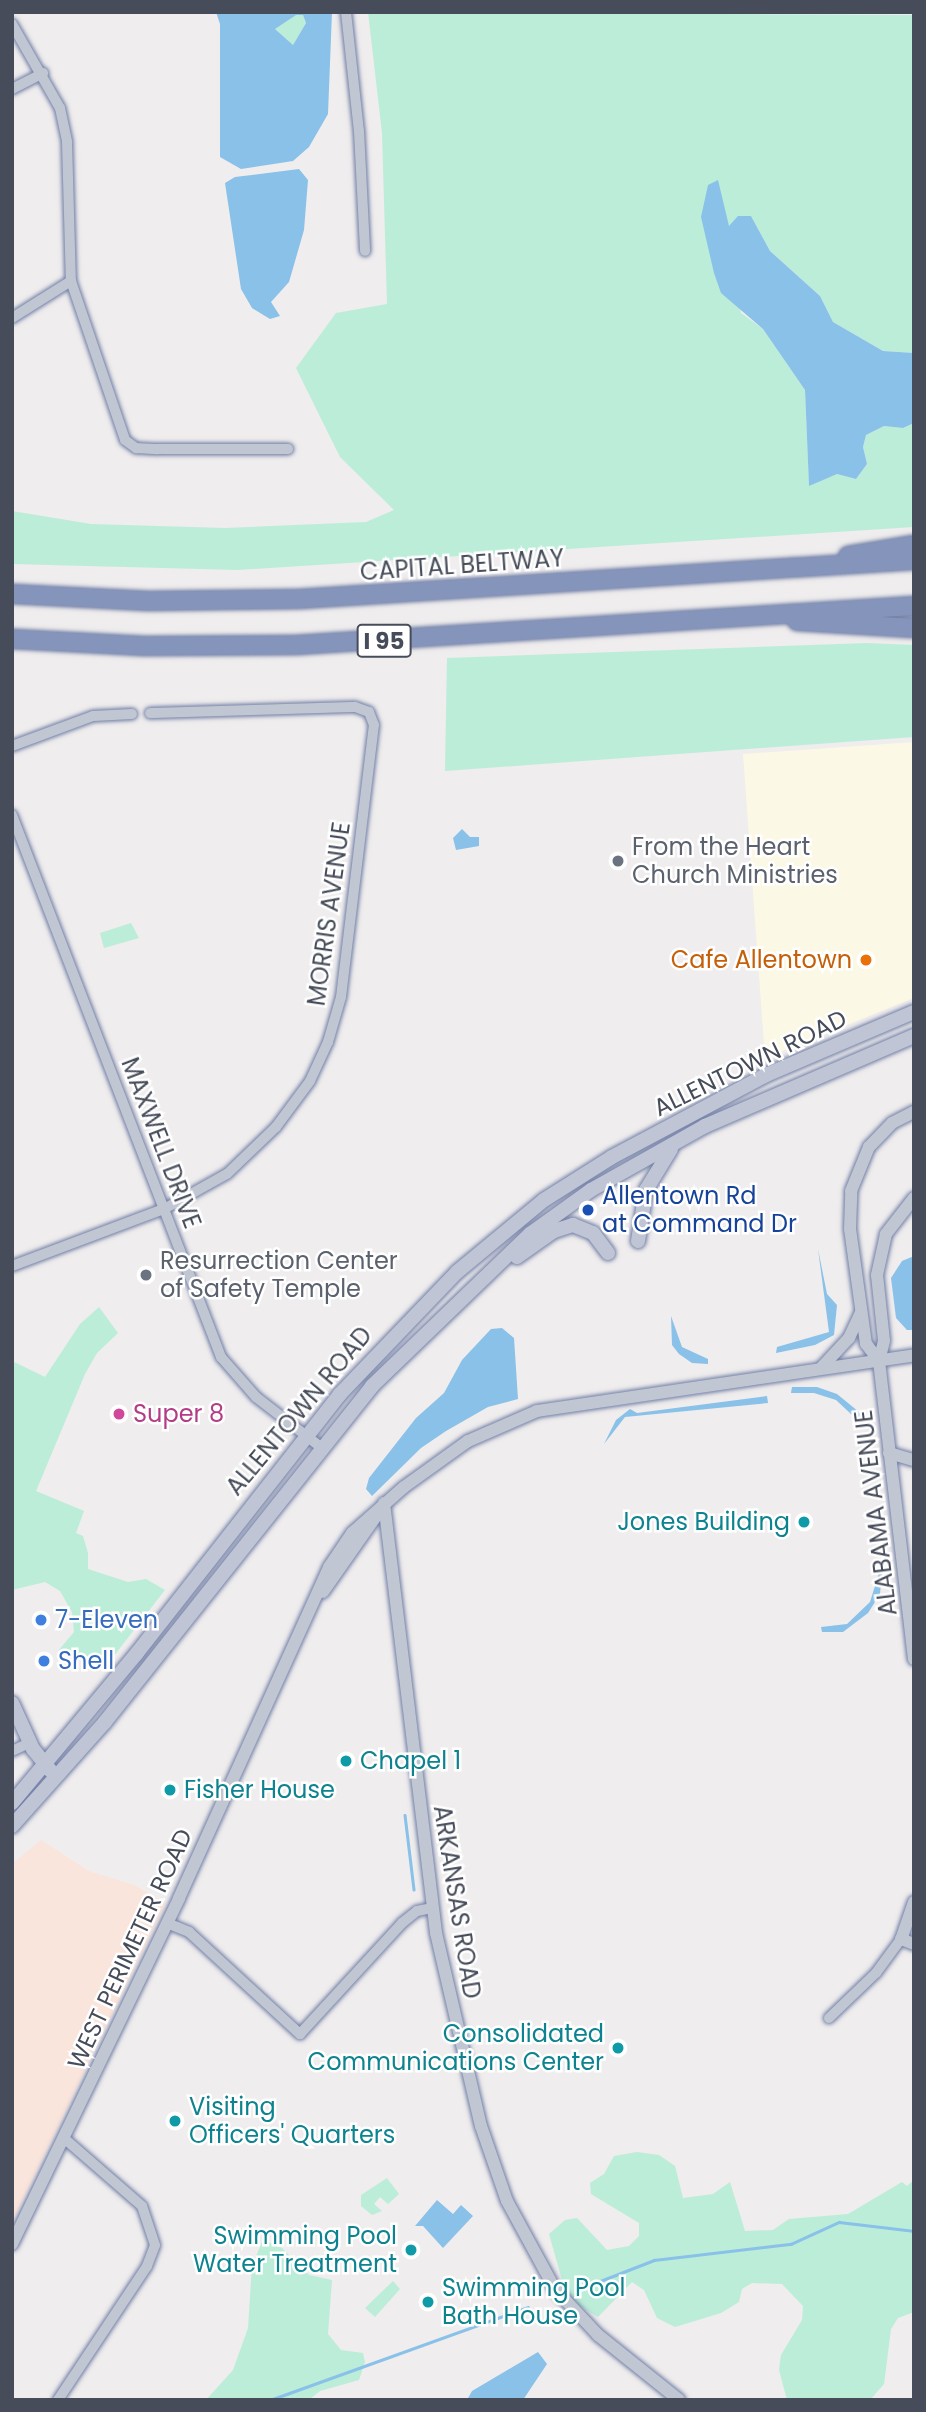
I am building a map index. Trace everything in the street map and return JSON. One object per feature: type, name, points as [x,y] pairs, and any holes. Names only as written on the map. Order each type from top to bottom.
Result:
[{"type":"highway","points":[[811,566],[880,548],[914,545]]},
{"type":"highway","name":"CAPITAL BELTWAY","points":[[12,594],[149,601],[299,599],[914,560]]},
{"type":"highway","name":"I 95","points":[[12,639],[145,646],[296,645],[914,606]]},
{"type":"highway","points":[[755,616],[832,626],[914,628]]},
{"type":"main road","name":"ALLENTOWN ROAD","points":[[12,1803],[46,1766],[306,1436],[419,1307],[544,1200],[612,1157],[743,1086],[914,1012]]},
{"type":"main road","name":"ALLENTOWN ROAD","points":[[12,1826],[58,1777],[399,1357],[530,1234],[591,1190],[675,1143],[800,1082],[914,1036]]},
{"type":"main road","points":[[638,1241],[646,1190],[675,1143]]},
{"type":"main road","points":[[469,1289],[564,1226],[585,1228],[603,1242],[608,1253]]},
{"type":"main road","points":[[12,1703],[29,1743],[58,1777]]},
{"type":"street","points":[[346,12],[359,131],[365,251]]},
{"type":"street","points":[[12,24],[43,73],[60,108],[66,142],[71,281],[121,432],[136,448],[288,449]]},
{"type":"street","points":[[12,89],[43,73]]},
{"type":"street","points":[[12,318],[71,281]]},
{"type":"street","name":"MORRIS AVENUE","points":[[12,1266],[164,1209],[212,1184],[260,1145],[299,1097],[328,1042],[351,938],[374,726],[369,712],[355,707],[149,713]]},
{"type":"street","points":[[12,746],[93,716],[132,714]]},
{"type":"street","name":"MAXWELL DRIVE","points":[[12,815],[226,1366],[256,1397],[323,1448]]},
{"type":"street","points":[[879,1361],[866,1344],[861,1312],[850,1229],[854,1178],[880,1134],[914,1112]]},
{"type":"street","points":[[879,1361],[884,1341],[877,1275],[880,1254],[899,1213],[914,1198]]},
{"type":"street","points":[[821,1368],[849,1338],[861,1312]]},
{"type":"street","points":[[879,1361],[914,1355]]},
{"type":"street","name":"WEST PERIMETER ROAD","points":[[12,2244],[65,2139],[320,1595],[384,1503],[457,1448],[517,1418],[555,1406],[879,1361]]},
{"type":"street","name":"ALABAMA AVENUE","points":[[879,1361],[914,1660]]},
{"type":"street","points":[[890,1453],[914,1460]]},
{"type":"street","name":"ARKANSAS ROAD","points":[[384,1503],[433,1908],[478,2114],[507,2201],[528,2246],[574,2312],[679,2400]]},
{"type":"street","points":[[12,1751],[29,1743]]},
{"type":"street","points":[[829,2018],[876,1973],[901,1939],[914,1902]]},
{"type":"street","points":[[167,1923],[189,1932],[300,2034],[402,1923],[418,1911],[433,1908]]},
{"type":"street","points":[[901,1939],[914,1944]]},
{"type":"street","points":[[58,2400],[147,2266],[155,2245],[142,2206],[65,2139]]},
{"type":"shaded area","points":[[914,742],[914,998],[765,1058],[743,754]]},
{"type":"shaded area","points":[[41,1840],[89,1871],[134,1885],[166,1903],[12,2223],[12,1864]]},
{"type":"green space","points":[[368,12],[914,15],[914,353],[883,351],[833,322],[820,296],[770,251],[751,216],[729,227],[717,180],[741,313],[763,329],[805,390],[809,485],[837,474],[856,479],[867,464],[863,447],[866,435],[884,426],[903,428],[914,423],[914,527],[238,570],[12,564],[12,511],[91,524],[225,528],[366,522],[394,510],[340,457],[296,368],[336,313],[387,304],[382,133]]},
{"type":"green space","points":[[296,14],[303,15],[306,23],[293,45],[275,29]]},
{"type":"green space","points":[[867,643],[914,645],[914,737],[445,771],[447,658]]},
{"type":"green space","points":[[131,923],[139,938],[104,948],[100,933]]},
{"type":"green space","points":[[99,1307],[118,1333],[97,1353],[85,1374],[36,1491],[84,1511],[76,1533],[83,1536],[88,1553],[88,1569],[128,1582],[146,1579],[165,1590],[110,1661],[58,1651],[74,1632],[72,1612],[60,1591],[45,1582],[12,1590],[12,1361],[45,1377],[80,1324]]},
{"type":"green space","points":[[637,2152],[659,2155],[675,2166],[683,2198],[713,2194],[730,2182],[745,2231],[773,2230],[789,2219],[848,2214],[902,2182],[907,2186],[914,2180],[914,2312],[898,2318],[891,2329],[884,2384],[870,2400],[787,2400],[779,2370],[781,2355],[802,2320],[803,2306],[782,2284],[752,2283],[742,2289],[739,2302],[721,2313],[675,2327],[657,2318],[644,2290],[632,2282],[598,2317],[576,2304],[564,2287],[549,2234],[565,2220],[577,2218],[607,2250],[629,2246],[639,2236],[639,2223],[591,2194],[590,2183],[604,2174],[614,2156]]},
{"type":"green space","points":[[387,2178],[399,2194],[388,2204],[380,2197],[374,2204],[382,2211],[372,2215],[361,2206],[361,2195]]},
{"type":"green space","points":[[263,2240],[282,2248],[309,2275],[332,2280],[328,2334],[341,2350],[363,2353],[365,2362],[359,2380],[320,2391],[310,2399],[206,2400],[233,2370],[248,2328],[252,2265]]},
{"type":"green space","points":[[393,2281],[400,2289],[375,2317],[365,2308]]},
{"type":"water","points":[[216,12],[332,12],[328,114],[309,147],[293,161],[241,169],[220,157],[220,24]],"holes":[[[296,15],[303,15],[306,23],[293,45],[275,29]]]},
{"type":"water","points":[[299,169],[308,180],[304,230],[289,282],[271,302],[280,316],[270,319],[252,308],[241,289],[225,183],[235,177]]},
{"type":"water","points":[[718,180],[729,226],[738,216],[751,216],[770,251],[820,296],[833,322],[883,351],[914,353],[914,423],[903,428],[884,426],[866,435],[863,447],[867,464],[856,479],[837,474],[809,486],[805,390],[763,329],[721,293],[714,273],[701,217],[708,185]]},
{"type":"water","points":[[462,829],[470,837],[479,837],[479,846],[456,850],[453,838]]},
{"type":"water","points":[[818,1249],[827,1294],[837,1305],[834,1335],[815,1345],[776,1353],[777,1347],[829,1332]]},
{"type":"water","points":[[914,1256],[914,1330],[907,1330],[896,1318],[891,1278],[902,1261]]},
{"type":"water","points":[[671,1316],[682,1347],[708,1359],[708,1364],[692,1363],[672,1345]]},
{"type":"water","points":[[502,1328],[514,1338],[518,1399],[488,1407],[446,1431],[421,1448],[372,1496],[366,1489],[369,1478],[416,1418],[444,1393],[462,1360],[491,1329]]},
{"type":"water","points":[[792,1387],[817,1387],[837,1394],[859,1412],[866,1428],[836,1400],[814,1393],[791,1393]]},
{"type":"water","points":[[767,1396],[768,1403],[625,1417],[604,1444],[616,1420],[630,1409],[637,1413]]},
{"type":"water","points":[[883,1560],[880,1594],[868,1613],[843,1632],[822,1632],[821,1627],[847,1624],[870,1602]]},
{"type":"water","points":[[437,2200],[453,2214],[461,2205],[473,2216],[443,2248],[423,2226],[415,2226]]},
{"type":"water","points":[[538,2352],[547,2364],[523,2400],[467,2400],[472,2391]]},
{"type":"waterway","points":[[405,1815],[414,1889]]},
{"type":"waterway","points":[[590,2285],[654,2260],[791,2244],[839,2222],[914,2231]]},
{"type":"waterway","points":[[270,2400],[528,2307]]},
{"type":"place","name":"From the Heart Church Ministries","points":[[618,861]]},
{"type":"place","name":"Cafe Allentown","points":[[866,960]]},
{"type":"place","name":"Allentown Rd at Command Dr","points":[[588,1210]]},
{"type":"place","name":"Resurrection Center of Safety Temple","points":[[146,1275]]},
{"type":"place","name":"Super 8","points":[[119,1414]]},
{"type":"place","name":"Jones Building","points":[[804,1522]]},
{"type":"place","name":"7-Eleven","points":[[41,1620]]},
{"type":"place","name":"Shell","points":[[44,1661]]},
{"type":"place","name":"Chapel 1","points":[[346,1761]]},
{"type":"place","name":"Fisher House","points":[[170,1790]]},
{"type":"place","name":"Consolidated Communications Center","points":[[618,2048]]},
{"type":"place","name":"Visiting Officers' Quarters","points":[[175,2121]]},
{"type":"place","name":"Swimming Pool Water Treatment","points":[[411,2250]]},
{"type":"place","name":"Swimming Pool Bath House","points":[[428,2302]]}]
